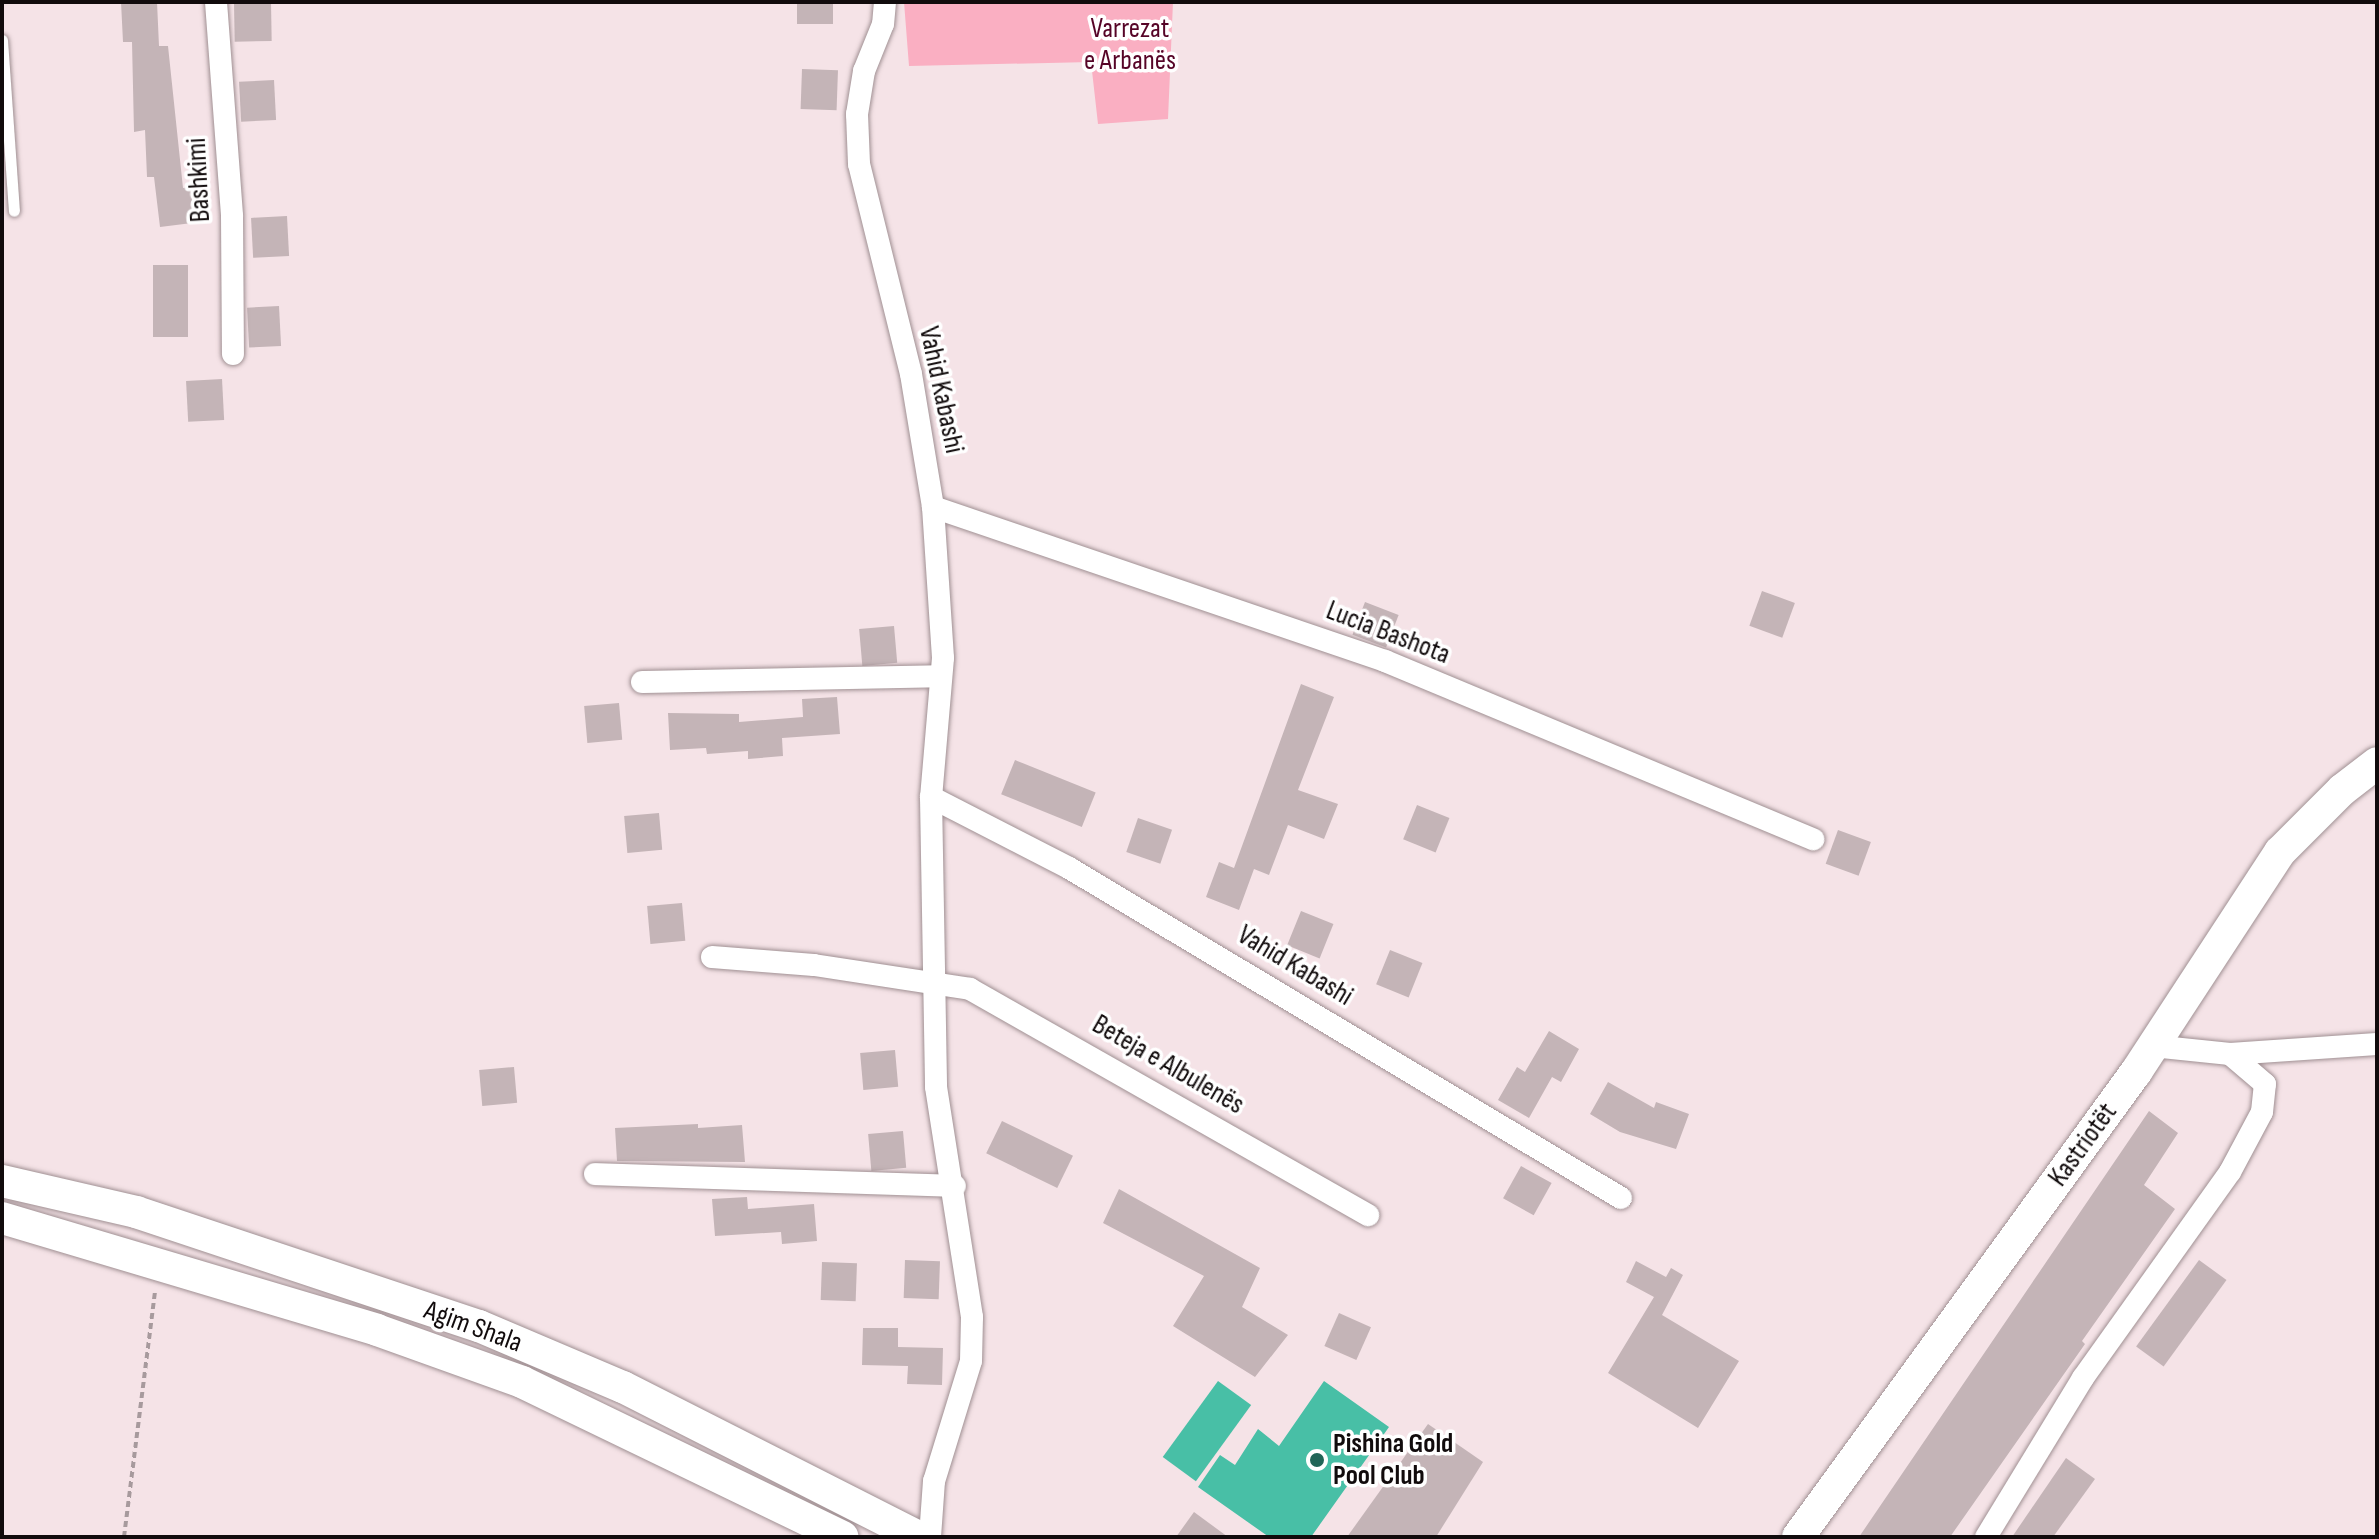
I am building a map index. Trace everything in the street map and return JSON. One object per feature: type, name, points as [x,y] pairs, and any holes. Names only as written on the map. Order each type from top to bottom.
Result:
[{"type":"main road","name":"Kastriotët","points":[[1798,1537],[2152,1046],[2280,852],[2342,790],[2377,763]]},
{"type":"main road","name":"Agim Shala","points":[[2,1181],[136,1212],[479,1326],[623,1387],[919,1537]]},
{"type":"main road","name":"Agim Shala","points":[[2,1218],[377,1330],[522,1382],[842,1537]]},
{"type":"street","name":"Bashkimi","points":[[216,2],[232,216],[233,354]]},
{"type":"street","name":"Vahid Kabashi","points":[[885,2],[861,85],[859,164],[911,374],[933,507],[941,676],[931,797],[936,1087],[955,1186],[972,1317],[971,1361],[934,1481],[930,1537]]},
{"type":"street","name":"Lucia Bashota","points":[[933,507],[1385,661],[1813,839]]},
{"type":"street","points":[[642,682],[941,676]]},
{"type":"street","name":"Vahid Kabashi","points":[[931,797],[1097,884],[1621,1198]]},
{"type":"street","name":"Beteja e Albulenës","points":[[712,957],[814,965],[970,989],[1368,1215]]},
{"type":"street","points":[[2152,1046],[2230,1054],[2377,1044]]},
{"type":"street","points":[[1986,1537],[2083,1378],[2230,1172],[2262,1112],[2265,1084],[2230,1054]]},
{"type":"street","points":[[595,1174],[955,1186]]},
{"type":"lane","points":[[2,40],[14,211]]},
{"type":"path","points":[[124,1537],[152,1344],[157,1263]]},
{"type":"green space","name":"Varrezat e Arbanës","points":[[904,2],[1173,2],[1168,119],[1098,124],[1091,62],[909,66]]},
{"type":"shaded area","points":[[1218,1381],[1251,1405],[1196,1481],[1163,1457]]},
{"type":"shaded area","name":"Pishina Gold Pool Club","points":[[1324,1381],[1389,1427],[1311,1537],[1269,1537],[1198,1487],[1220,1455],[1235,1465],[1258,1429],[1279,1446]]},
{"type":"building","points":[[121,2],[157,2],[159,46],[168,46],[183,188],[196,186],[200,222],[160,227],[154,177],[147,177],[145,130],[134,132],[132,42],[123,42]]},
{"type":"building","points":[[271,2],[272,41],[235,42],[234,3]]},
{"type":"building","points":[[797,2],[833,2],[833,24],[797,24]]},
{"type":"building","points":[[802,69],[838,70],[837,110],[801,109]]},
{"type":"building","points":[[274,80],[276,120],[241,122],[239,82]]},
{"type":"building","points":[[287,216],[289,256],[253,258],[251,218]]},
{"type":"building","points":[[153,265],[188,265],[188,337],[153,337]]},
{"type":"building","points":[[279,306],[281,346],[249,348],[247,308]]},
{"type":"building","points":[[222,379],[224,420],[188,422],[186,381]]},
{"type":"building","points":[[1762,591],[1795,603],[1782,638],[1749,626]]},
{"type":"building","points":[[1365,602],[1399,615],[1386,648],[1352,635]]},
{"type":"building","points":[[894,626],[897,663],[862,666],[859,629]]},
{"type":"building","points":[[1301,684],[1334,697],[1298,790],[1338,804],[1324,839],[1288,825],[1269,875],[1254,869],[1239,910],[1206,897],[1219,862],[1234,868]]},
{"type":"building","points":[[837,697],[840,734],[782,738],[783,756],[748,759],[748,751],[707,754],[706,748],[670,750],[668,713],[739,714],[739,722],[803,717],[802,699]]},
{"type":"building","points":[[619,703],[622,740],[587,743],[584,706]]},
{"type":"building","points":[[1015,760],[1096,793],[1082,827],[1001,794]]},
{"type":"building","points":[[1417,805],[1449,818],[1436,852],[1403,839]]},
{"type":"building","points":[[659,813],[662,850],[627,853],[624,816]]},
{"type":"building","points":[[1138,818],[1172,830],[1160,864],[1126,852]]},
{"type":"building","points":[[1838,830],[1871,842],[1859,876],[1826,864]]},
{"type":"building","points":[[682,903],[685,941],[650,944],[647,906]]},
{"type":"building","points":[[1301,911],[1333,924],[1320,958],[1287,945]]},
{"type":"building","points":[[1390,950],[1422,963],[1409,997],[1376,984]]},
{"type":"building","points":[[1549,1031],[1579,1049],[1561,1082],[1552,1077],[1529,1118],[1498,1100],[1517,1067],[1525,1072]]},
{"type":"building","points":[[895,1050],[898,1087],[863,1090],[860,1053]]},
{"type":"building","points":[[514,1067],[517,1103],[482,1106],[479,1070]]},
{"type":"building","points":[[1608,1082],[1654,1108],[1656,1102],[1689,1114],[1676,1149],[1620,1132],[1590,1114]]},
{"type":"building","points":[[2149,1111],[2178,1133],[2144,1185],[2175,1209],[2082,1341],[2085,1344],[1950,1537],[1859,1537]]},
{"type":"building","points":[[1002,1121],[1073,1156],[1057,1188],[986,1153]]},
{"type":"building","points":[[698,1124],[698,1128],[742,1125],[745,1162],[617,1161],[615,1128]]},
{"type":"building","points":[[903,1131],[906,1168],[871,1171],[868,1134]]},
{"type":"building","points":[[1521,1166],[1552,1183],[1534,1215],[1503,1198]]},
{"type":"building","points":[[1119,1189],[1260,1268],[1242,1307],[1288,1335],[1255,1377],[1173,1326],[1204,1276],[1103,1223]]},
{"type":"building","points":[[747,1197],[748,1209],[814,1204],[817,1241],[782,1244],[781,1232],[715,1236],[712,1199]]},
{"type":"building","points":[[905,1260],[940,1261],[939,1299],[904,1298]]},
{"type":"building","points":[[2199,1260],[2227,1280],[2164,1367],[2136,1347]]},
{"type":"building","points":[[1636,1261],[1666,1277],[1671,1268],[1683,1275],[1662,1315],[1739,1361],[1698,1428],[1608,1373],[1654,1297],[1626,1282]]},
{"type":"building","points":[[822,1262],[857,1263],[856,1301],[821,1300]]},
{"type":"building","points":[[1339,1313],[1371,1327],[1356,1360],[1324,1346]]},
{"type":"building","points":[[863,1328],[898,1328],[898,1347],[943,1348],[942,1385],[907,1384],[908,1366],[862,1365]]},
{"type":"building","points":[[1428,1424],[1483,1462],[1436,1537],[1347,1537]]},
{"type":"building","points":[[2066,1458],[2095,1479],[2053,1537],[2012,1537]]},
{"type":"building","points":[[1194,1512],[1228,1537],[1176,1537]]},
{"type":"place","name":"Pishina Gold Pool Club","points":[[1317,1460]]}]
